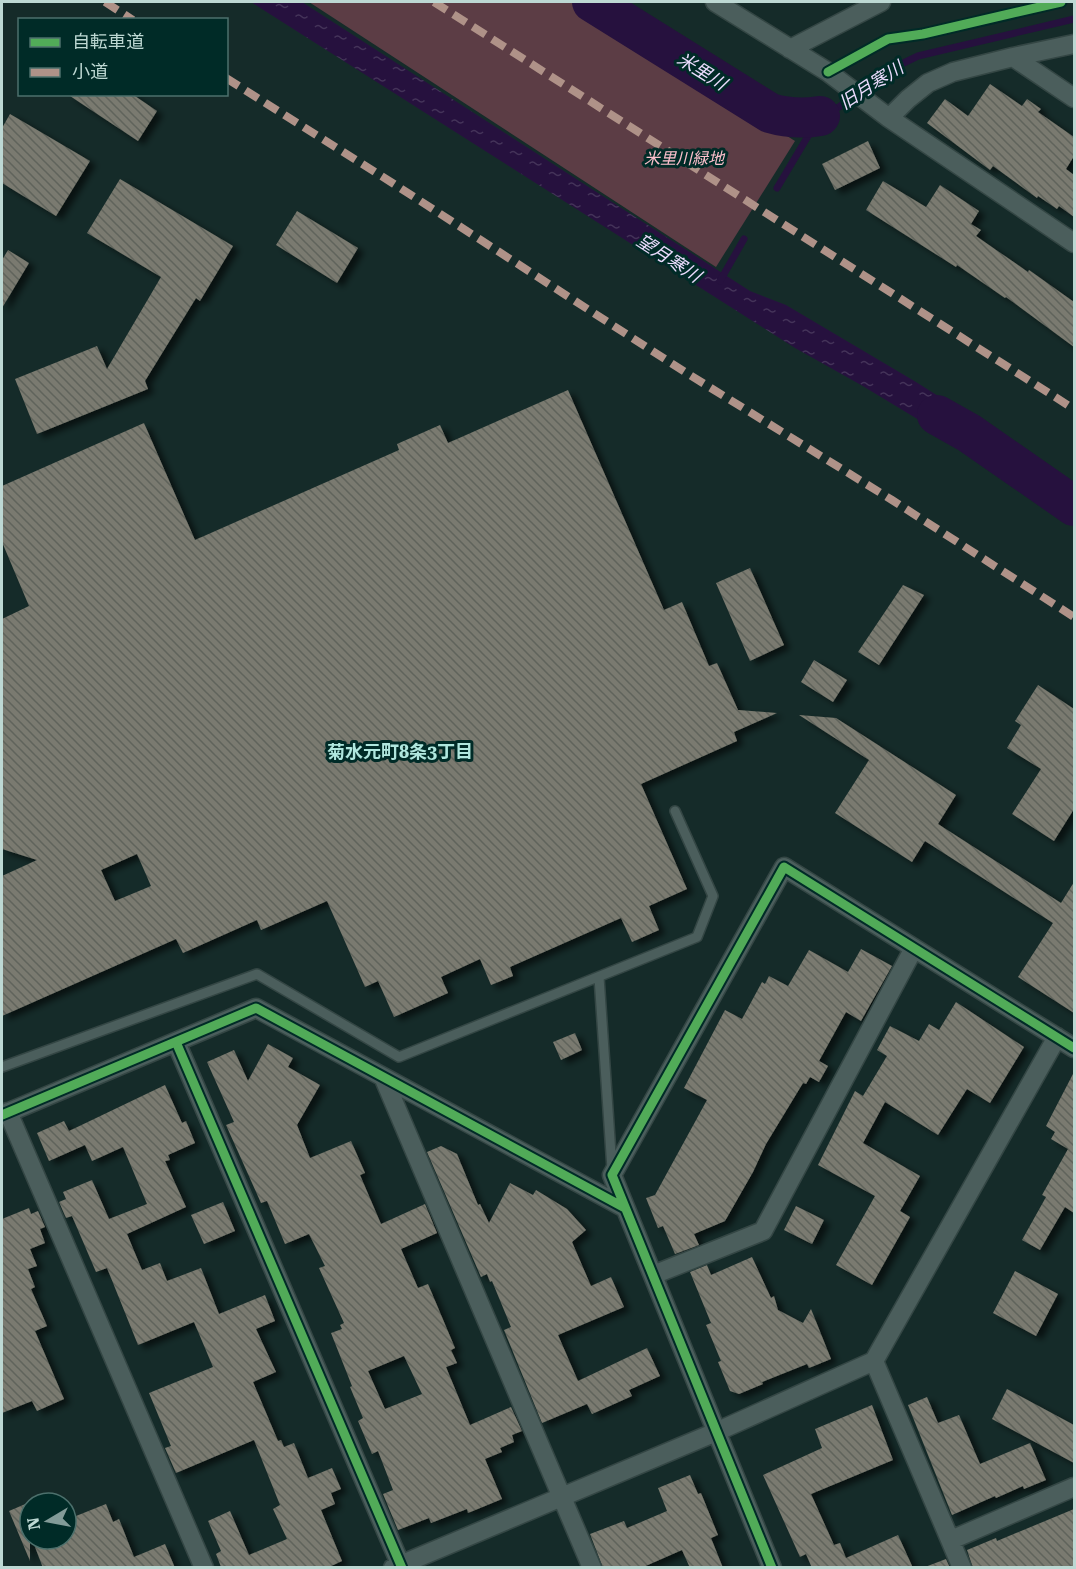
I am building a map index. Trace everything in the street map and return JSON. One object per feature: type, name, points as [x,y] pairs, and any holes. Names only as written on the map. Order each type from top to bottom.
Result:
[{"type":"street","points":[[715,2],[828,72],[883,114],[1074,243]]},
{"type":"street","points":[[790,49],[881,2]]},
{"type":"street","points":[[883,114],[908,99],[928,83],[953,72],[1074,45]]},
{"type":"street","points":[[1013,57],[1074,98]]},
{"type":"street","points":[[772,1568],[612,1175],[784,867],[1074,1048]]},
{"type":"street","points":[[653,1275],[763,1231],[914,948]]},
{"type":"street","points":[[204,1568],[5,1114],[256,1008],[626,1208]]},
{"type":"street","points":[[176,1042],[399,1566],[716,1432],[874,1361],[1057,1037]]},
{"type":"street","points":[[384,1079],[592,1568]]},
{"type":"street","points":[[874,1361],[962,1568]]},
{"type":"street","points":[[951,1540],[1074,1487]]},
{"type":"lane","points":[[2,1066],[257,974],[399,1057],[697,937],[713,896],[675,811]]},
{"type":"lane","points":[[599,977],[612,1175]]},
{"type":"green space","name":"米里川緑地","points":[[309,2],[575,2],[795,141],[716,267]]},
{"type":"water","points":[[251,2],[302,2],[750,291],[786,305],[916,382],[992,430],[977,455],[795,348]]},
{"type":"building","points":[[990,84],[1022,106],[1027,99],[1041,109],[1038,112],[1074,137],[1074,156],[1066,169],[1074,175],[1074,217],[1059,206],[1057,209],[1038,196],[1037,198],[993,166],[990,170],[927,123],[945,99],[968,116]]},
{"type":"building","points":[[70,96],[135,96],[157,111],[138,141]]},
{"type":"building","points":[[10,114],[90,161],[56,216],[2,183],[2,128]]},
{"type":"building","points":[[868,141],[880,168],[835,190],[822,164]]},
{"type":"building","points":[[120,179],[233,246],[200,301],[196,298],[145,381],[148,389],[37,434],[15,379],[97,346],[107,369],[161,277],[87,233]]},
{"type":"building","points":[[883,181],[926,207],[940,185],[979,211],[971,224],[981,230],[976,236],[1074,302],[1074,347],[1006,297],[866,210]]},
{"type":"building","points":[[297,211],[358,248],[337,283],[276,245]]},
{"type":"building","points":[[8,250],[29,263],[2,308],[2,260]]},
{"type":"building","points":[[568,390],[664,610],[682,602],[709,666],[717,663],[738,710],[777,713],[734,732],[737,741],[641,784],[687,889],[649,906],[659,930],[632,942],[621,918],[510,967],[513,976],[491,985],[480,959],[441,977],[448,993],[394,1017],[378,981],[365,987],[327,901],[261,930],[257,920],[183,953],[176,939],[2,1016],[2,876],[37,860],[2,849],[2,619],[29,606],[2,542],[2,486],[144,423],[195,540],[399,450],[397,444],[440,425],[448,443]],"holes":[[[137,854],[151,886],[115,901],[101,870]]]},
{"type":"building","points":[[750,568],[784,645],[750,661],[716,583]]},
{"type":"building","points":[[903,585],[924,595],[879,665],[858,652]]},
{"type":"building","points":[[814,660],[847,680],[833,702],[801,682]]},
{"type":"building","points":[[1038,685],[1074,709],[1074,809],[1054,841],[1012,814],[1041,769],[1007,748],[1021,725],[1015,721]]},
{"type":"building","points":[[799,715],[836,718],[956,795],[938,824],[1061,903],[1074,882],[1074,1013],[1018,977],[1053,923],[925,841],[912,862],[835,813],[869,760]]},
{"type":"building","points":[[861,949],[892,966],[861,1021],[846,1012],[819,1061],[828,1066],[819,1082],[810,1077],[806,1084],[803,1083],[766,1144],[725,1221],[694,1234],[699,1245],[675,1254],[663,1226],[658,1228],[646,1198],[655,1195],[707,1100],[684,1088],[725,1010],[742,1019],[762,982],[765,984],[769,976],[788,986],[809,950],[848,972]]},
{"type":"building","points":[[956,1002],[1024,1047],[990,1103],[967,1089],[938,1135],[885,1102],[863,1143],[920,1176],[900,1211],[910,1217],[872,1285],[836,1265],[875,1196],[818,1165],[855,1091],[863,1096],[887,1056],[877,1050],[890,1026],[919,1041],[929,1024],[939,1030]]},
{"type":"building","points":[[575,1033],[582,1050],[561,1060],[553,1042]]},
{"type":"building","points":[[268,1044],[293,1058],[288,1067],[320,1085],[297,1125],[310,1158],[351,1141],[365,1173],[360,1175],[381,1224],[425,1204],[437,1233],[401,1249],[418,1288],[428,1284],[455,1348],[451,1350],[457,1363],[446,1367],[470,1425],[511,1407],[522,1431],[512,1435],[514,1442],[500,1448],[502,1452],[485,1459],[502,1499],[468,1513],[467,1509],[431,1523],[429,1518],[398,1530],[383,1494],[393,1490],[378,1451],[372,1454],[358,1421],[363,1418],[331,1333],[342,1329],[340,1325],[344,1323],[319,1268],[325,1266],[309,1234],[285,1244],[267,1201],[261,1203],[226,1125],[234,1122],[207,1062],[234,1050],[248,1081]],"holes":[[[404,1356],[422,1394],[385,1409],[368,1371]]]},
{"type":"building","points":[[1074,1072],[1074,1213],[1065,1207],[1040,1250],[1022,1240],[1046,1197],[1042,1195],[1068,1149],[1051,1139],[1055,1132],[1046,1126]]},
{"type":"building","points":[[165,1085],[182,1123],[186,1121],[195,1143],[168,1155],[170,1160],[165,1161],[186,1207],[127,1234],[142,1270],[160,1263],[167,1281],[201,1268],[219,1314],[265,1295],[275,1321],[256,1329],[276,1372],[253,1382],[278,1441],[281,1440],[284,1447],[294,1443],[308,1478],[332,1468],[341,1489],[331,1493],[335,1504],[321,1510],[342,1561],[327,1568],[219,1568],[221,1567],[216,1554],[221,1551],[208,1521],[230,1511],[249,1555],[287,1539],[273,1509],[280,1505],[254,1440],[176,1473],[165,1448],[171,1446],[149,1393],[213,1367],[194,1322],[138,1345],[107,1268],[96,1272],[72,1216],[66,1218],[59,1202],[66,1199],[63,1192],[92,1180],[109,1219],[147,1204],[123,1147],[92,1161],[85,1145],[49,1161],[37,1133],[64,1121],[69,1131]]},
{"type":"building","points":[[441,1146],[457,1154],[478,1205],[480,1204],[489,1223],[510,1183],[533,1195],[536,1190],[567,1209],[586,1230],[572,1242],[591,1286],[611,1277],[624,1307],[558,1335],[578,1381],[647,1348],[660,1376],[629,1390],[632,1396],[592,1414],[587,1404],[542,1423],[504,1330],[511,1327],[492,1281],[490,1282],[487,1274],[481,1277],[427,1152]]},
{"type":"building","points":[[223,1202],[235,1231],[204,1244],[191,1215]]},
{"type":"building","points":[[796,1206],[824,1220],[812,1244],[784,1230]]},
{"type":"building","points":[[29,1208],[31,1214],[38,1211],[45,1227],[40,1229],[45,1243],[30,1249],[37,1266],[28,1269],[35,1287],[31,1289],[47,1326],[35,1331],[64,1399],[37,1411],[32,1401],[2,1413],[2,1219]]},
{"type":"building","points":[[752,1257],[771,1298],[774,1296],[778,1310],[803,1323],[811,1309],[831,1359],[809,1368],[807,1364],[739,1394],[730,1391],[718,1362],[721,1361],[706,1325],[711,1323],[690,1272],[707,1265],[711,1275]]},
{"type":"building","points":[[1015,1271],[1058,1294],[1036,1336],[993,1313]]},
{"type":"building","points":[[1007,1389],[1074,1425],[1074,1463],[992,1419]]},
{"type":"building","points":[[927,1397],[938,1423],[959,1415],[980,1464],[1030,1443],[1046,1480],[1024,1489],[1023,1486],[996,1498],[995,1496],[952,1515],[908,1405]]},
{"type":"building","points":[[872,1405],[893,1460],[811,1494],[834,1545],[840,1543],[846,1558],[898,1535],[913,1568],[812,1568],[806,1554],[800,1557],[763,1475],[822,1448],[815,1429]]},
{"type":"building","points":[[690,1475],[698,1494],[701,1493],[718,1535],[711,1538],[723,1568],[690,1568],[682,1550],[641,1568],[603,1568],[590,1534],[624,1521],[627,1528],[667,1511],[658,1488]]},
{"type":"building","points":[[106,1504],[113,1522],[119,1519],[134,1557],[165,1544],[175,1568],[43,1568],[37,1551],[78,1551],[78,1515]]},
{"type":"building","points":[[18,1507],[18,1532],[9,1511]]},
{"type":"building","points":[[1074,1509],[1074,1568],[973,1568],[967,1550],[996,1538],[997,1541]]},
{"type":"building","points":[[946,1559],[950,1568],[925,1567]]},
{"type":"waterway","name":"米里川","points":[[592,2],[770,113],[795,118],[820,116]]},
{"type":"waterway","name":"旧月寒川","points":[[777,188],[820,116],[839,107],[885,72],[918,56],[1074,19]]},
{"type":"waterway","name":"旧月寒川","points":[[720,281],[744,239]]},
{"type":"waterway","name":"望月寒川","points":[[937,415],[969,433],[1074,506]]},
{"type":"marked path","points":[[105,2],[130,18]]},
{"type":"marked path","points":[[434,2],[1074,409]]},
{"type":"marked path","points":[[228,79],[685,372],[892,500],[1074,617]]},
{"type":"cycle path","points":[[828,72],[888,39],[923,34],[1061,2]]},
{"type":"cycle path","points":[[772,1568],[612,1175],[784,867],[1074,1048]]},
{"type":"cycle path","points":[[2,1115],[256,1008],[625,1208]]},
{"type":"cycle path","points":[[176,1042],[402,1568]]},
{"type":"district","name":"菊水元町8条3丁目","points":[[400,751]]}]
